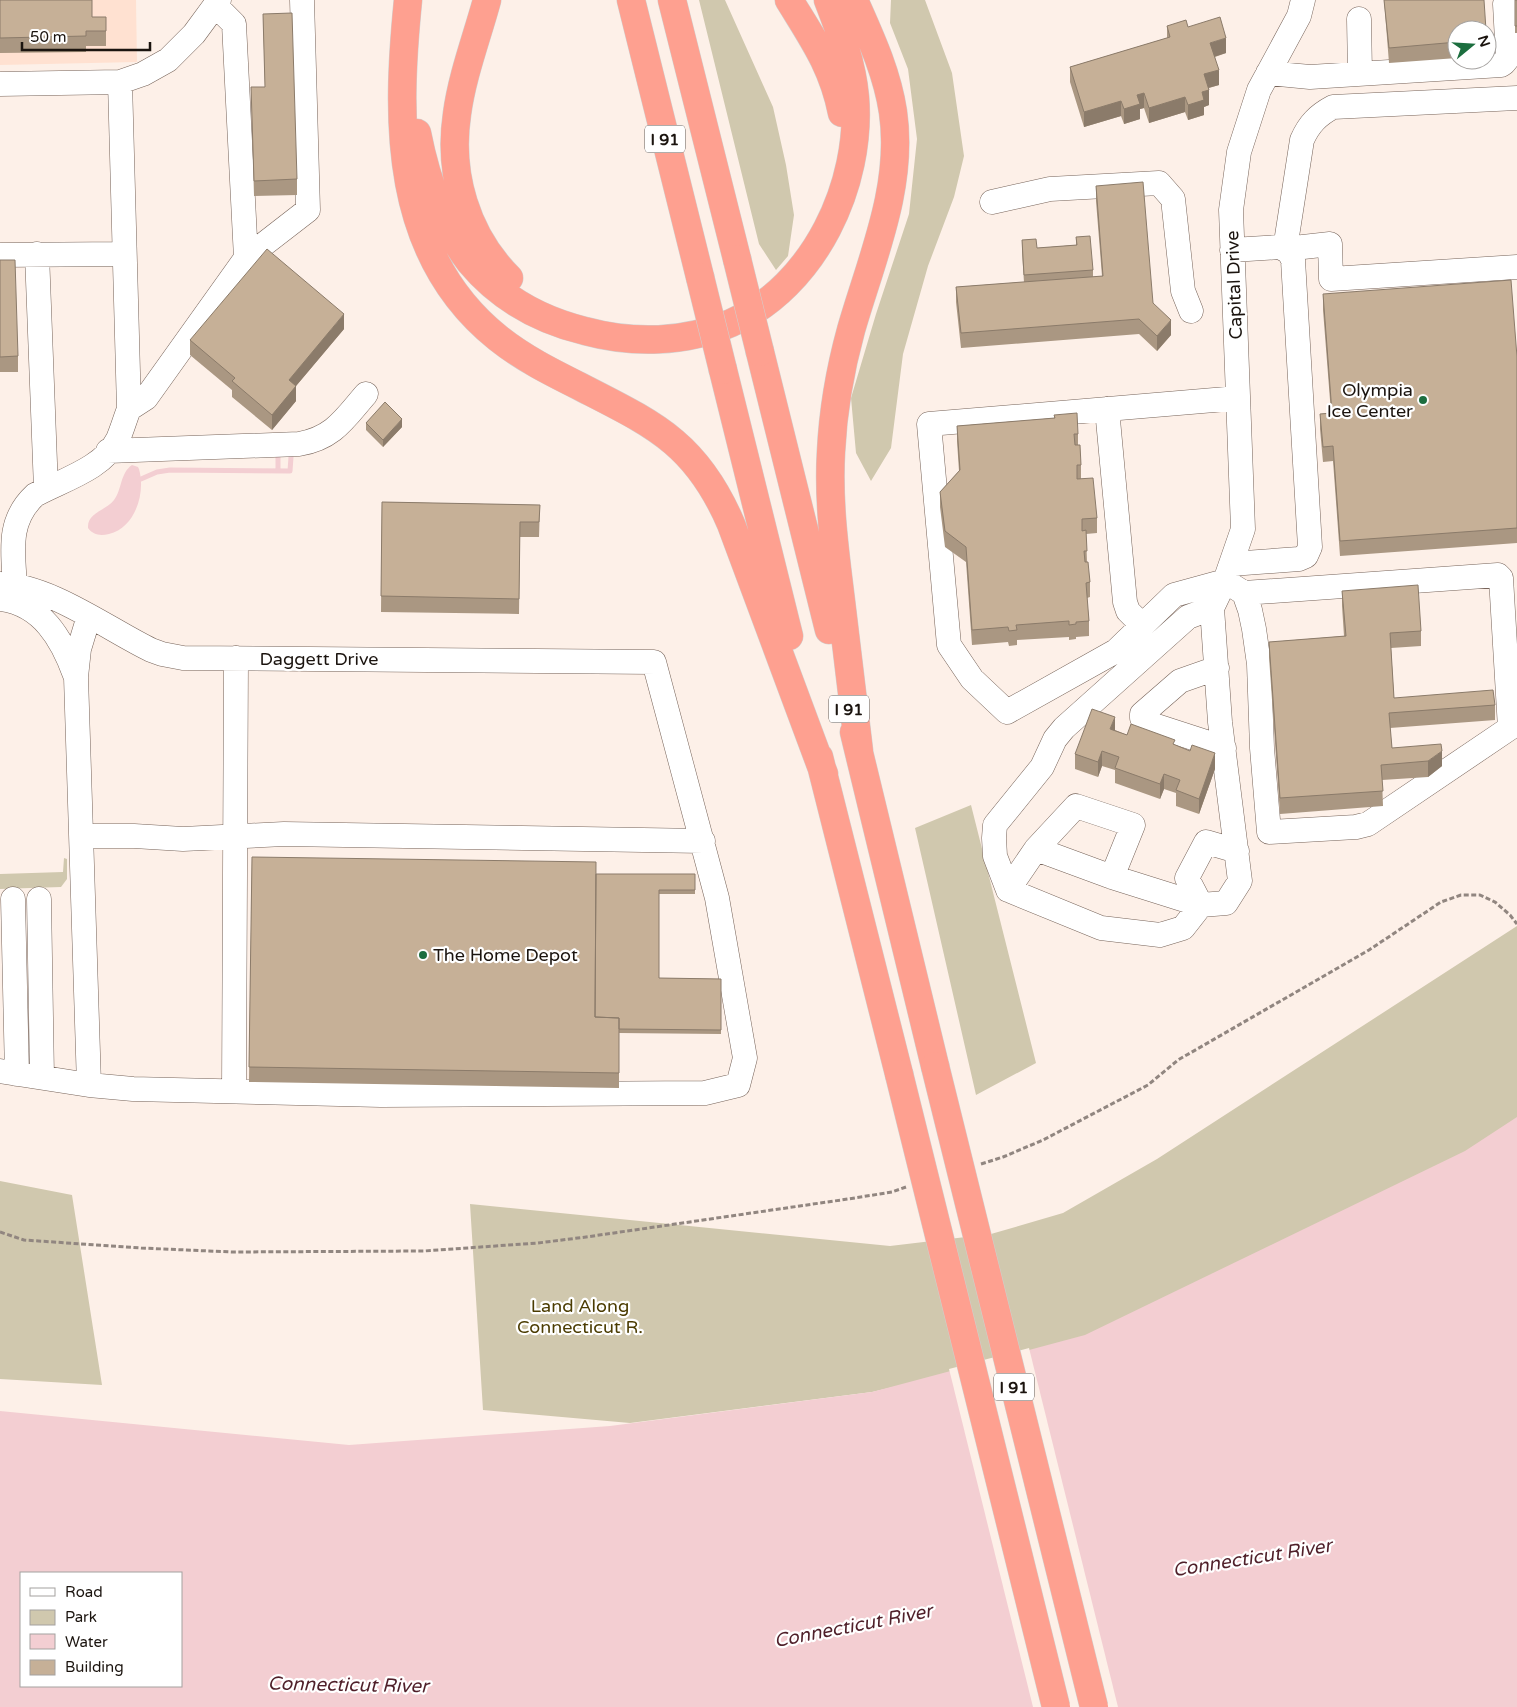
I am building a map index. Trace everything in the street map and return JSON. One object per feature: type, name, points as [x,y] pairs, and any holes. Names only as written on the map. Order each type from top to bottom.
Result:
[{"type":"highway","points":[[408,0],[407,48],[410,94],[414,116],[431,186],[441,214],[454,238],[481,274],[504,295],[518,304],[562,325],[611,337],[645,340],[694,335],[732,322],[758,308],[794,276],[815,248],[832,220],[846,183],[854,147],[855,95],[850,65],[828,0]]},
{"type":"highway","points":[[408,0],[402,88],[405,158],[410,191],[418,220],[436,265],[464,305],[498,338],[539,365],[655,427],[682,448],[703,472],[721,501],[738,540],[824,774]]},
{"type":"highway","points":[[487,0],[463,88],[455,128],[456,176],[465,209],[486,250],[505,274],[526,295],[564,320],[611,337]]},
{"type":"highway","name":"I 91","points":[[631,0],[900,1074],[1056,1707]]},
{"type":"highway","name":"I 91","points":[[672,0],[1094,1707]]},
{"type":"highway","points":[[789,0],[828,66],[840,99],[845,131],[844,165],[837,200],[815,248]]},
{"type":"highway","points":[[854,0],[877,52],[887,83],[893,114],[895,146],[893,178],[887,207],[843,360],[833,421],[831,452],[831,498],[835,551],[859,751]]},
{"type":"street","points":[[129,409],[146,398],[246,258],[308,210],[302,0]]},
{"type":"street","name":"Capital Drive","points":[[1212,608],[1233,579],[1243,529],[1231,210],[1239,152],[1259,90],[1299,16],[1303,0]]},
{"type":"street","points":[[0,84],[120,82],[143,74],[168,60],[194,34],[217,2],[234,24],[246,258]]},
{"type":"street","points":[[1268,73],[1310,77],[1504,63],[1508,58],[1505,4]]},
{"type":"street","points":[[1359,19],[1360,73]]},
{"type":"street","points":[[76,678],[59,638],[42,618],[24,606],[13,602],[5,590],[7,531],[17,521],[27,503],[35,495],[96,463],[108,451],[117,440],[129,409],[120,82]]},
{"type":"street","points":[[1284,249],[1302,140],[1308,127],[1320,114],[1334,107],[1517,98]]},
{"type":"street","points":[[992,202],[1050,189],[1159,183],[1173,198],[1184,291],[1191,311]]},
{"type":"street","points":[[1284,249],[1330,244],[1331,280],[1517,267]]},
{"type":"street","points":[[1232,250],[1280,247],[1289,252],[1293,260],[1310,547],[1306,556],[1174,595],[1116,651],[1008,712],[972,679],[949,645],[929,424],[1238,398]]},
{"type":"street","points":[[37,254],[46,489]]},
{"type":"street","points":[[0,255],[124,254]]},
{"type":"street","points":[[108,451],[300,444],[311,442],[321,438],[336,427],[366,394]]},
{"type":"street","points":[[1107,409],[1124,602],[1128,611],[1142,625]]},
{"type":"street","points":[[1498,575],[1501,578],[1514,718],[1510,728],[1368,824],[1356,827],[1269,832],[1262,748],[1259,664],[1250,610],[1233,579],[1498,575]]},
{"type":"street","name":"Daggett Drive","points":[[5,590],[38,592],[89,616],[131,640],[162,654],[183,658],[654,662],[703,841]]},
{"type":"street","points":[[1036,849],[1201,905],[1226,903],[1240,881],[1224,748],[1212,608],[1188,617],[1064,728],[1055,739],[1042,767],[995,825],[994,838],[995,856],[1008,890],[1101,928],[1160,935],[1184,928],[1201,905]]},
{"type":"street","points":[[89,616],[79,648],[76,678],[89,1085]]},
{"type":"street","points":[[234,1091],[236,658]]},
{"type":"street","points":[[1217,668],[1180,681],[1142,714],[1142,718],[1147,723],[1224,748]]},
{"type":"street","points":[[1008,890],[1036,849],[1076,806],[1133,825],[1112,876]]},
{"type":"street","points":[[20,1074],[89,1085],[132,1089],[381,1095],[705,1093],[738,1085],[745,1058],[718,898],[703,841],[284,834],[234,838],[183,839],[134,836],[82,836]]},
{"type":"street","points":[[1201,905],[1187,878],[1206,842],[1237,851]]},
{"type":"street","points":[[20,1074],[20,899],[20,1074]]},
{"type":"path","points":[[975,1166],[1003,1157],[1043,1140],[1148,1085],[1178,1060],[1369,950],[1440,902],[1461,895],[1480,895],[1495,902],[1517,924]]},
{"type":"path","points":[[0,1232],[24,1240],[232,1252],[424,1251],[538,1243],[586,1237],[848,1199],[892,1192],[910,1186]]},
{"type":"shaded area","points":[[0,0],[136,0],[137,62],[0,65]]},
{"type":"green space","points":[[699,0],[725,0],[773,107],[786,165],[794,215],[788,256],[776,270],[759,244]]},
{"type":"green space","points":[[891,0],[925,0],[952,73],[964,156],[954,197],[928,266],[903,354],[891,448],[871,481],[856,453],[851,398],[909,214],[917,139],[908,69],[890,23]]},
{"type":"green space","points":[[971,805],[1036,1063],[976,1095],[915,828]]},
{"type":"green space","points":[[64,858],[67,859],[67,879],[61,887],[0,889],[0,874],[63,872]]},
{"type":"green space","name":"Land Along Connecticut R.","points":[[1517,926],[1517,1146],[1271,1298],[872,1392],[630,1423],[483,1410],[470,1204],[890,1246],[991,1234],[1063,1213],[1157,1159]]},
{"type":"green space","points":[[0,1181],[72,1195],[102,1385],[0,1379]]},
{"type":"water","points":[[132,465],[139,469],[141,488],[132,517],[126,525],[118,530],[109,534],[94,534],[88,528],[91,518],[111,504],[117,496],[125,472]]},
{"type":"water","name":"Connecticut River","points":[[1517,1117],[1517,1707],[0,1707],[0,1411],[349,1445],[610,1426],[872,1392],[1085,1335],[1465,1151]]},
{"type":"pier","points":[[1029,1348],[1118,1707],[1033,1707],[949,1369]]},
{"type":"building","points":[[0,0],[92,0],[92,17],[106,17],[106,31],[86,31],[86,36],[0,38]]},
{"type":"building","points":[[1384,0],[1484,0],[1485,20],[1447,20],[1447,43],[1389,48]]},
{"type":"building","points":[[1515,0],[1517,0],[1517,26],[1515,26]]},
{"type":"building","points":[[292,13],[297,179],[254,181],[251,87],[265,87],[263,14]]},
{"type":"building","points":[[1220,17],[1226,38],[1210,43],[1219,70],[1204,74],[1209,90],[1202,92],[1204,100],[1188,105],[1185,97],[1149,108],[1144,93],[1137,95],[1140,104],[1124,109],[1121,101],[1084,112],[1070,67],[1170,37],[1167,26],[1186,20],[1188,27]]},
{"type":"building","points":[[1143,182],[1153,303],[1171,320],[1157,336],[1139,319],[961,333],[956,287],[1103,276],[1096,186]]},
{"type":"building","points":[[1090,236],[1093,270],[1024,275],[1022,240],[1036,239],[1037,248],[1077,245],[1076,237]]},
{"type":"building","points":[[267,249],[344,314],[289,380],[296,386],[272,415],[232,381],[235,378],[190,340]]},
{"type":"building","points":[[0,260],[15,260],[18,356],[0,357]]},
{"type":"building","name":"Olympia Ice Center","points":[[1511,280],[1517,357],[1517,528],[1340,541],[1333,446],[1323,447],[1320,414],[1332,413],[1323,294]]},
{"type":"building","points":[[385,402],[402,419],[383,440],[366,423]]},
{"type":"building","points":[[1077,413],[1078,434],[1074,434],[1075,445],[1080,445],[1081,465],[1077,465],[1077,479],[1093,478],[1097,518],[1082,519],[1082,531],[1086,530],[1087,551],[1084,551],[1085,562],[1088,562],[1090,582],[1086,583],[1089,621],[1076,622],[1076,624],[1069,625],[1069,621],[1016,625],[1017,630],[1009,631],[1008,627],[972,630],[966,547],[945,531],[940,492],[960,470],[957,426],[1055,418],[1054,415]]},
{"type":"building","points":[[382,502],[540,505],[539,522],[520,522],[519,599],[381,596]]},
{"type":"building","points":[[1418,585],[1421,631],[1390,633],[1394,698],[1493,690],[1495,705],[1389,713],[1392,748],[1441,744],[1442,751],[1428,761],[1381,765],[1383,791],[1280,798],[1269,642],[1346,636],[1342,591]]},
{"type":"building","points":[[1092,709],[1115,717],[1110,729],[1127,735],[1131,724],[1175,740],[1173,744],[1190,751],[1192,745],[1215,753],[1199,799],[1176,790],[1180,780],[1164,774],[1160,784],[1115,768],[1119,757],[1102,751],[1098,762],[1075,754]]},
{"type":"building","name":"The Home Depot","points":[[252,857],[596,862],[595,1017],[619,1018],[619,1073],[249,1067]]},
{"type":"building","points":[[596,874],[695,874],[695,890],[659,890],[659,978],[721,979],[721,1030],[619,1029],[619,1018],[595,1017]]},
{"type":"waterway","points":[[278,457],[278,471]]},
{"type":"waterway","points":[[141,479],[157,472],[170,470],[290,471],[291,457]]},
{"type":"place","name":"Olympia Ice Center","points":[[1423,400]]},
{"type":"place","name":"The Home Depot","points":[[423,955]]}]
